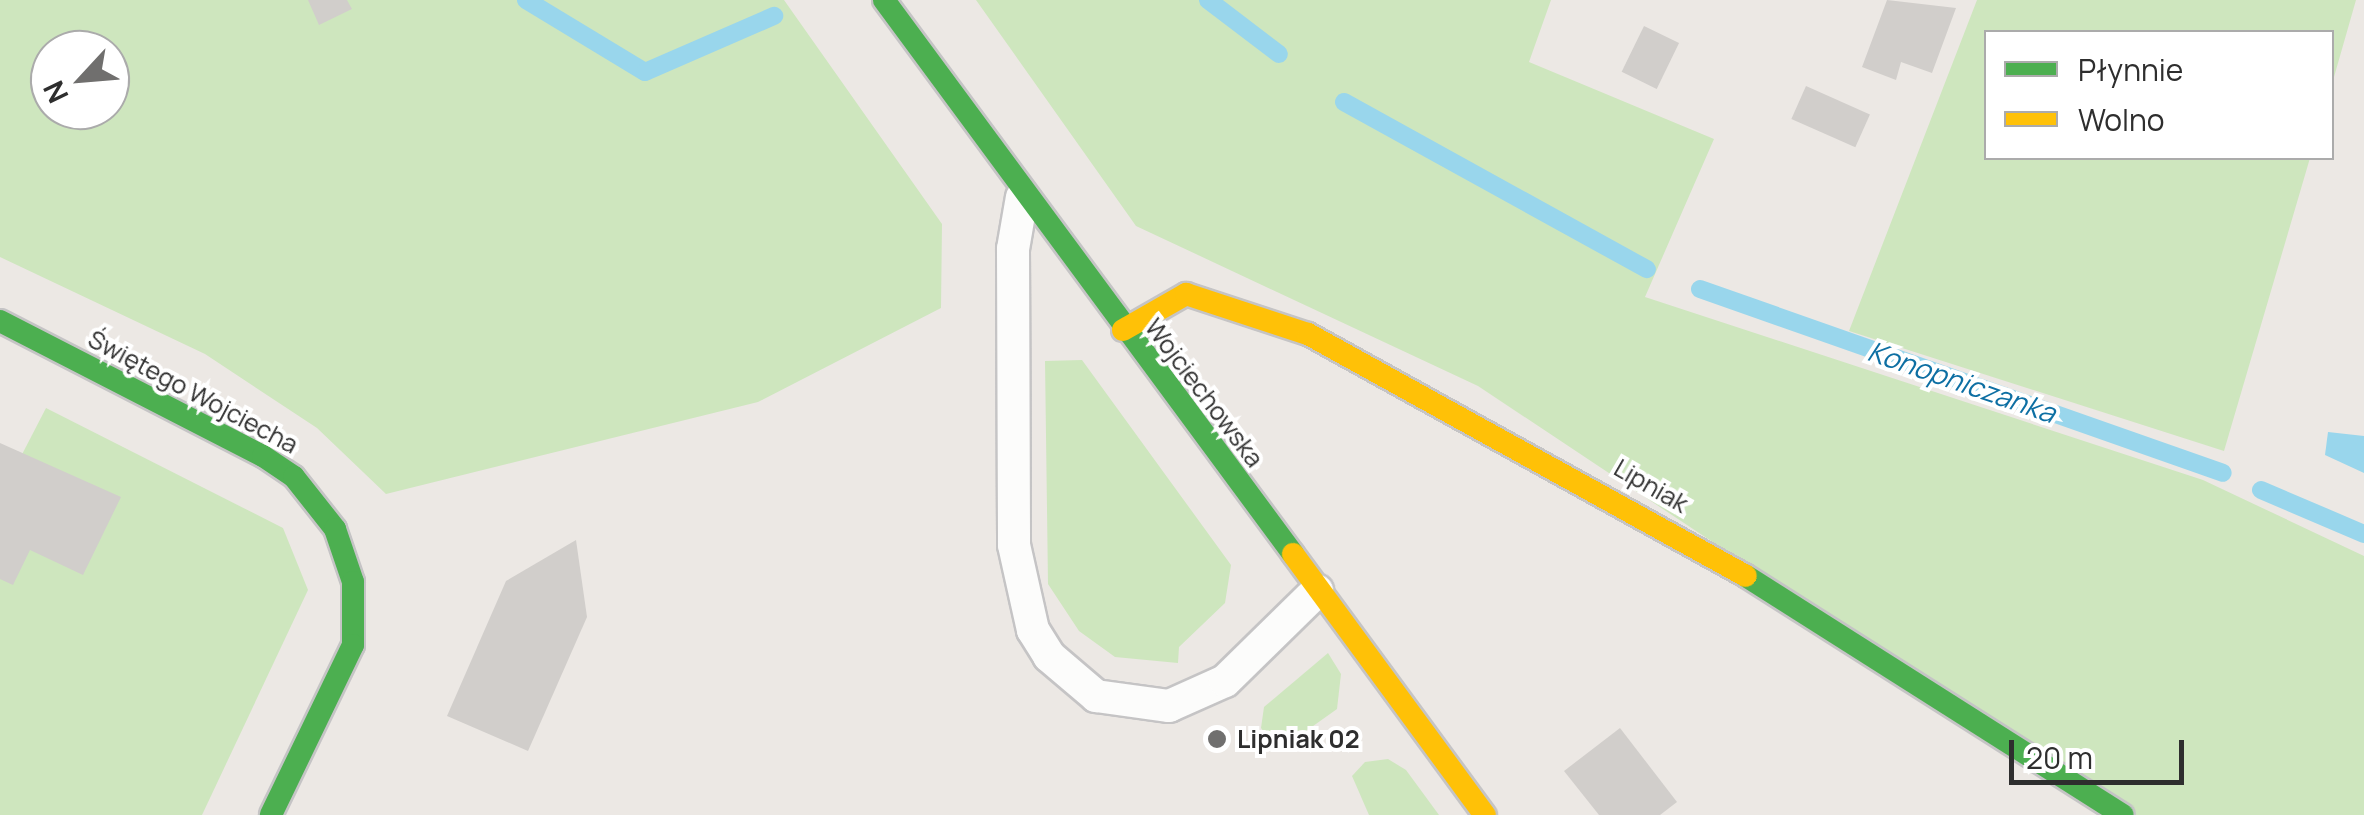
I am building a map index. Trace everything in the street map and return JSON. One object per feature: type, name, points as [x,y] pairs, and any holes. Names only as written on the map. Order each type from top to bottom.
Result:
[{"type":"street","name":"Wojciechowska","points":[[884,0],[1022,196],[1485,815]]},
{"type":"street","name":"Lipniak","points":[[1123,330],[1186,294],[1308,334],[1669,527],[2124,815]]},
{"type":"street","name":"Świętego Wojciecha","points":[[0,320],[263,456],[294,476],[335,529],[352,582],[353,645],[271,815]]},
{"type":"lane","points":[[1022,196],[1013,248],[1014,546],[1033,630],[1049,656],[1096,696],[1169,706],[1225,681],[1317,591]]},
{"type":"green space","points":[[0,0],[784,0],[942,224],[941,308],[758,402],[386,494],[317,428],[205,354],[0,257]]},
{"type":"green space","points":[[976,0],[1551,0],[1529,62],[1714,139],[1645,297],[2203,480],[2364,556],[2364,815],[2123,815],[1478,386],[1136,226]]},
{"type":"green space","points":[[1977,0],[2356,0],[2334,77],[2334,30],[1984,30],[1984,160],[2309,160],[2224,451],[1849,331]]},
{"type":"green space","points":[[1082,360],[1231,565],[1225,603],[1179,647],[1178,663],[1115,657],[1079,631],[1048,584],[1045,361]]},
{"type":"green space","points":[[46,408],[283,528],[308,590],[202,815],[0,815],[0,497]]},
{"type":"green space","points":[[1328,653],[1341,674],[1337,709],[1278,751],[1261,728],[1264,707]]},
{"type":"green space","points":[[1388,759],[1406,770],[1439,815],[1369,815],[1352,776],[1365,762]]},
{"type":"water","points":[[2328,432],[2364,436],[2364,473],[2325,455]]},
{"type":"building","points":[[308,0],[347,0],[352,9],[319,25]]},
{"type":"building","points":[[1887,0],[1956,8],[1932,73],[1901,62],[1896,80],[1862,67]]},
{"type":"building","points":[[1644,26],[1679,43],[1657,89],[1622,72]]},
{"type":"building","points":[[1806,86],[1870,114],[1855,147],[1791,119]]},
{"type":"building","points":[[0,443],[121,497],[83,575],[30,550],[13,585],[0,579]]},
{"type":"building","points":[[576,540],[587,617],[528,751],[447,716],[506,581]]},
{"type":"building","points":[[1620,728],[1677,802],[1660,815],[1599,815],[1564,771]]},
{"type":"waterway","name":"Konopniczanka","points":[[526,0],[645,72],[774,16]]},
{"type":"waterway","name":"Konopniczanka","points":[[1208,0],[1279,54]]},
{"type":"waterway","name":"Konopniczanka","points":[[1344,102],[1647,269]]},
{"type":"waterway","name":"Konopniczanka","points":[[1700,289],[2223,473]]},
{"type":"waterway","name":"Konopniczanka","points":[[2261,490],[2364,534]]},
{"type":"traffic: fast","points":[[884,0],[1293,554]]},
{"type":"traffic: fast","points":[[0,321],[263,456],[294,477],[335,529],[353,582],[353,645],[271,815]]},
{"type":"traffic: fast","points":[[1746,576],[2123,815]]},
{"type":"traffic: slow","points":[[1123,330],[1186,294],[1308,334],[1746,576]]},
{"type":"traffic: slow","points":[[1293,554],[1485,815]]},
{"type":"place","name":"Lipniak 02","points":[[1217,739]]}]
